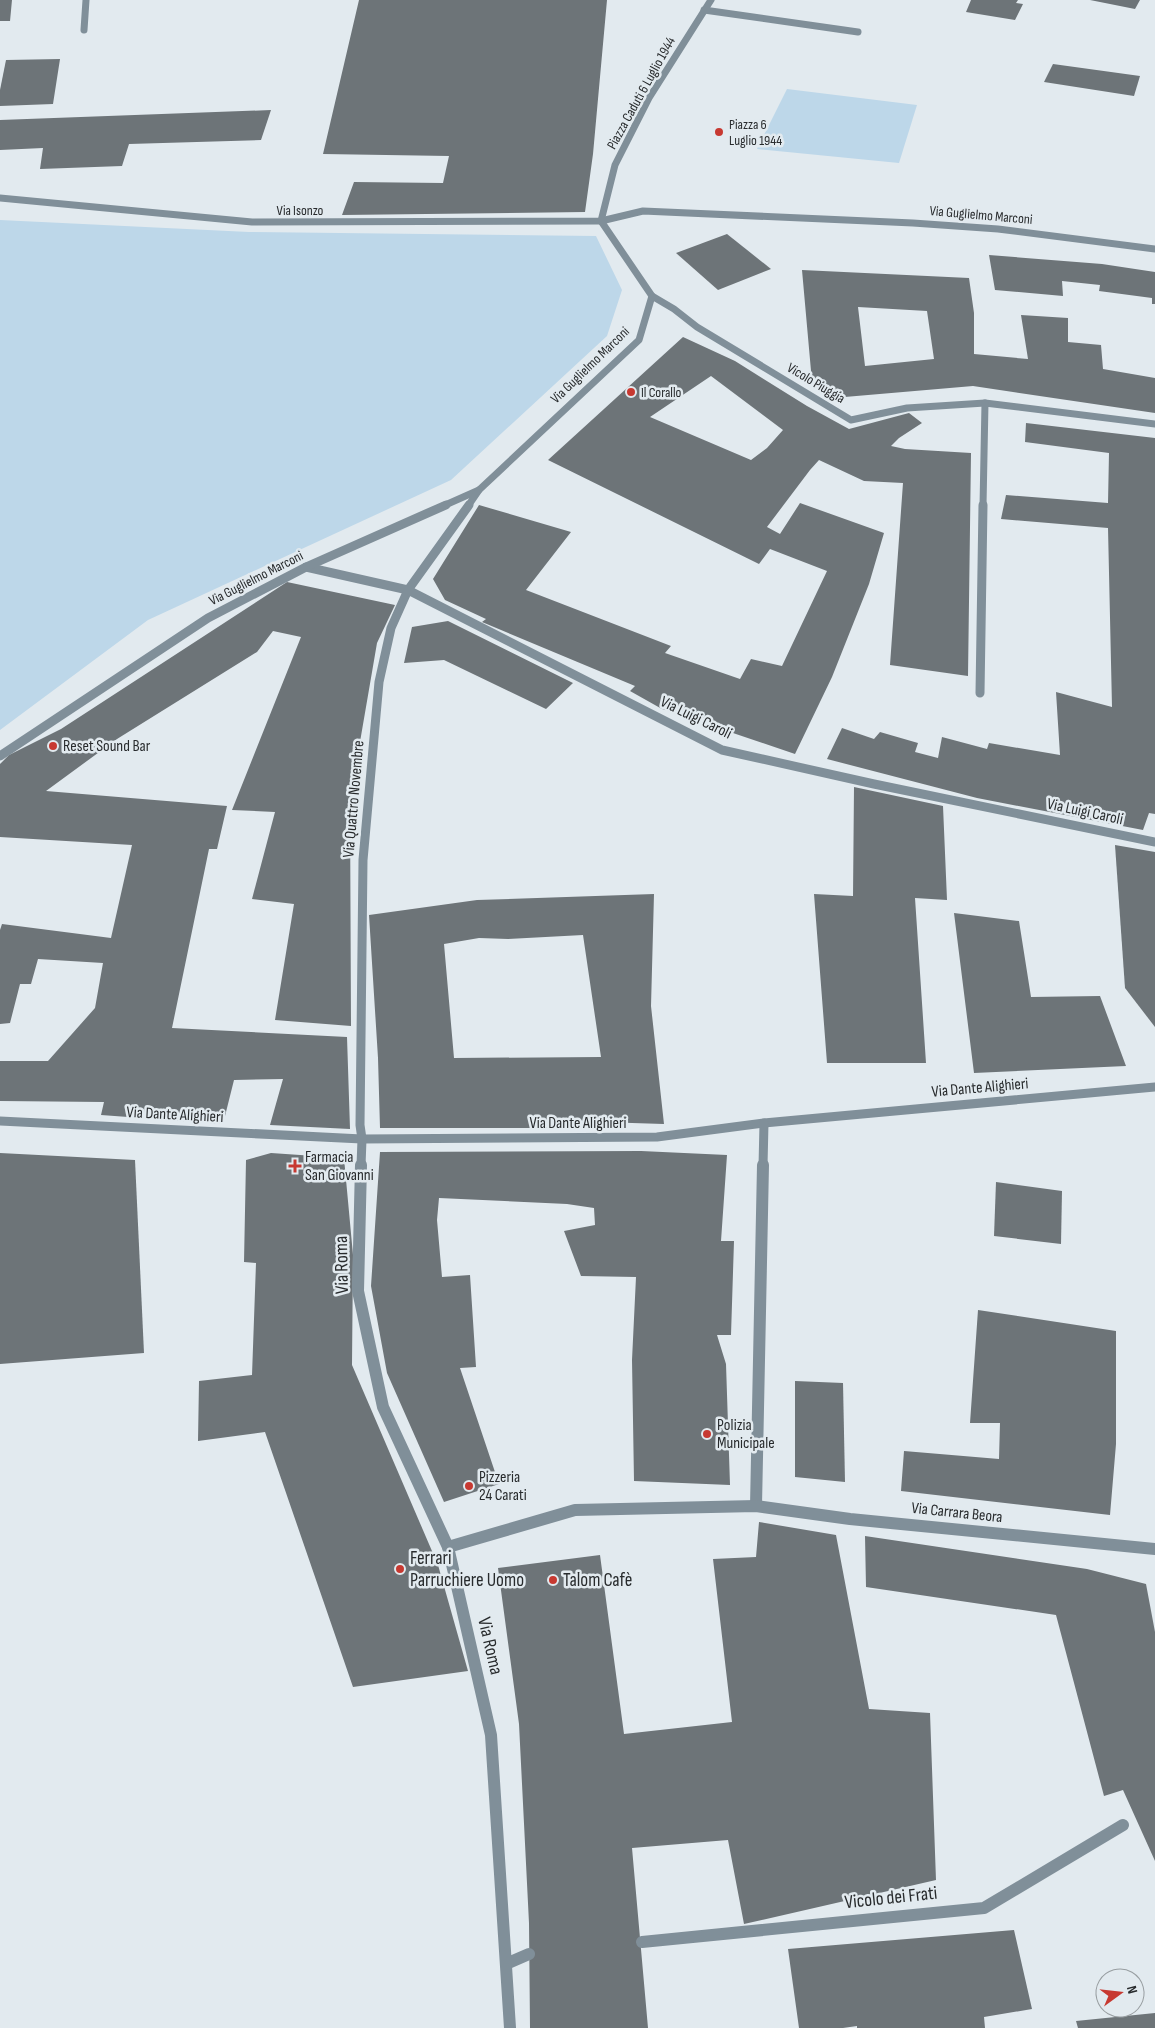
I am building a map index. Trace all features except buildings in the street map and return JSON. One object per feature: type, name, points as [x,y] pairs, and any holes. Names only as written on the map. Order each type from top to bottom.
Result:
[{"type":"street","points":[[84,30],[86,0]]},
{"type":"street","name":"Piazza Caduti 6 Luglio 1944","points":[[601,221],[615,166],[649,98],[711,0]]},
{"type":"street","points":[[704,10],[858,32]]},
{"type":"street","name":"Via Isonzo","points":[[0,198],[252,222],[601,221]]},
{"type":"street","name":"Via Guglielmo Marconi","points":[[601,221],[643,211],[912,223],[998,229],[1155,249]]},
{"type":"street","points":[[601,221],[652,296]]},
{"type":"street","name":"Via Guglielmo Marconi","points":[[0,756],[208,618],[306,567],[479,490],[639,340],[652,296]]},
{"type":"street","name":"Vicolo Piuggia","points":[[652,296],[674,308],[697,327],[851,420],[907,408],[986,403],[1155,424]]},
{"type":"street","points":[[980,693],[986,403]]},
{"type":"street","name":"Via Quattro Novembre","points":[[362,1139],[360,1124],[363,860],[379,682],[391,628],[408,590],[479,490]]},
{"type":"street","name":"Via Luigi Caroli","points":[[306,567],[408,590],[722,750],[874,784],[1155,842]]},
{"type":"street","name":"Via Dante Alighieri","points":[[0,1121],[362,1139],[657,1137],[764,1123],[1155,1087]]},
{"type":"street","points":[[756,1506],[764,1123]]},
{"type":"street","name":"Via Roma","points":[[362,1139],[358,1291],[383,1408],[448,1546],[491,1735],[510,2028]]},
{"type":"street","name":"Via Carrara Beora","points":[[448,1546],[575,1510],[756,1506],[850,1519],[1155,1549]]},
{"type":"street","name":"Vicolo dei Frati","points":[[642,1942],[984,1908],[1123,1825]]},
{"type":"street","points":[[506,1964],[529,1954]]},
{"type":"shaded area","points":[[787,89],[917,105],[899,163],[757,149]]},
{"type":"shaded area","points":[[0,220],[249,232],[596,236],[622,290],[607,336],[451,480],[148,620],[0,730]]},
{"type":"place","name":"Piazza 6 Luglio 1944","points":[[719,132]]},
{"type":"place","name":"Il Corallo","points":[[631,392]]},
{"type":"place","name":"Reset Sound Bar","points":[[53,746]]},
{"type":"place","name":"Farmacia San Giovanni","points":[[295,1166]]},
{"type":"place","name":"Polizia Municipale","points":[[707,1434]]},
{"type":"place","name":"Pizzeria 24 Carati","points":[[469,1486]]},
{"type":"place","name":"Ferrari Parruchiere Uomo","points":[[400,1569]]},
{"type":"place","name":"Talom Cafè","points":[[553,1580]]}]
